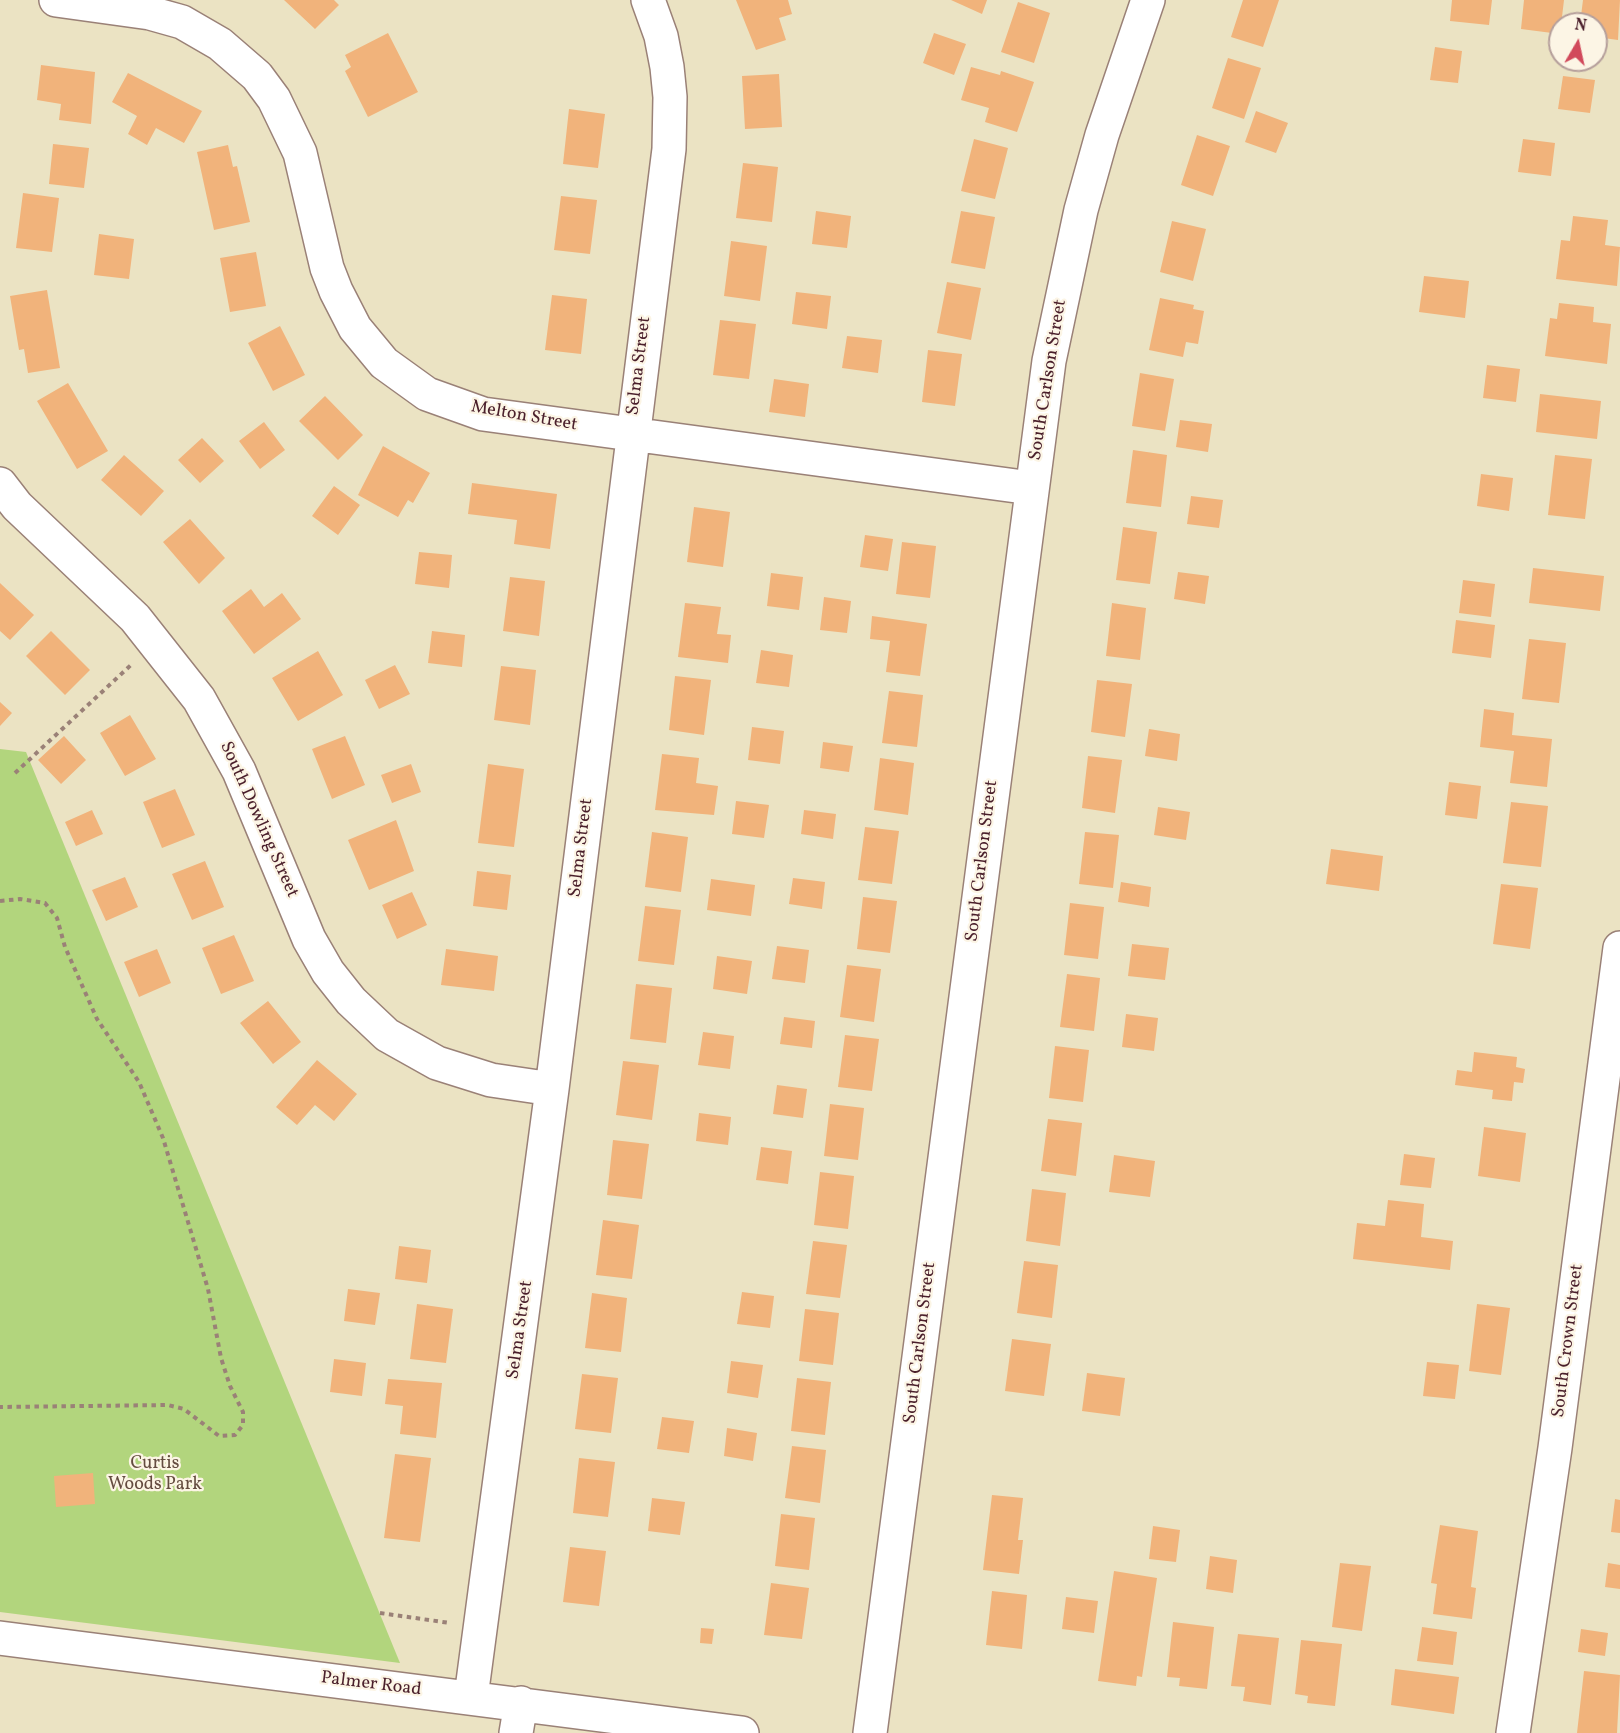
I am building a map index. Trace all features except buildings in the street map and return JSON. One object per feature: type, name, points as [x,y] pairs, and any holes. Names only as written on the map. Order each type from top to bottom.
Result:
[{"type":"street","name":"Melton Street","points":[[56,0],[150,13],[182,22],[220,44],[257,76],[274,99],[300,153],[327,268],[355,328],[368,346],[401,378],[427,394],[483,414],[1031,488]]},
{"type":"street","name":"Selma Street","points":[[471,1697],[552,1089],[669,139],[670,98],[667,66],[661,36],[648,0]]},
{"type":"street","name":"South Carlson Street","points":[[870,1733],[1031,488],[1051,351],[1082,210],[1102,135],[1148,0]]},
{"type":"street","name":"South Dowling Street","points":[[0,483],[17,506],[135,618],[199,699],[239,771],[309,939],[328,972],[351,1001],[387,1035],[437,1063],[491,1080],[552,1089]]},
{"type":"street","name":"South Crown Street","points":[[1513,1733],[1555,1448],[1620,948]]},
{"type":"street","name":"Palmer Road","points":[[0,1638],[471,1697],[518,1718],[742,1733]]},
{"type":"path","points":[[15,773],[132,663]]},
{"type":"path","points":[[0,901],[20,899],[45,903],[57,918],[65,947],[97,1019],[139,1082],[163,1138],[208,1289],[221,1358],[230,1386],[243,1412],[243,1425],[235,1435],[219,1436],[184,1409],[168,1405],[0,1407]]},
{"type":"path","points":[[380,1613],[481,1628]]},
{"type":"green space","name":"Curtis Woods Park","points":[[0,749],[26,752],[400,1663],[0,1612]]}]
